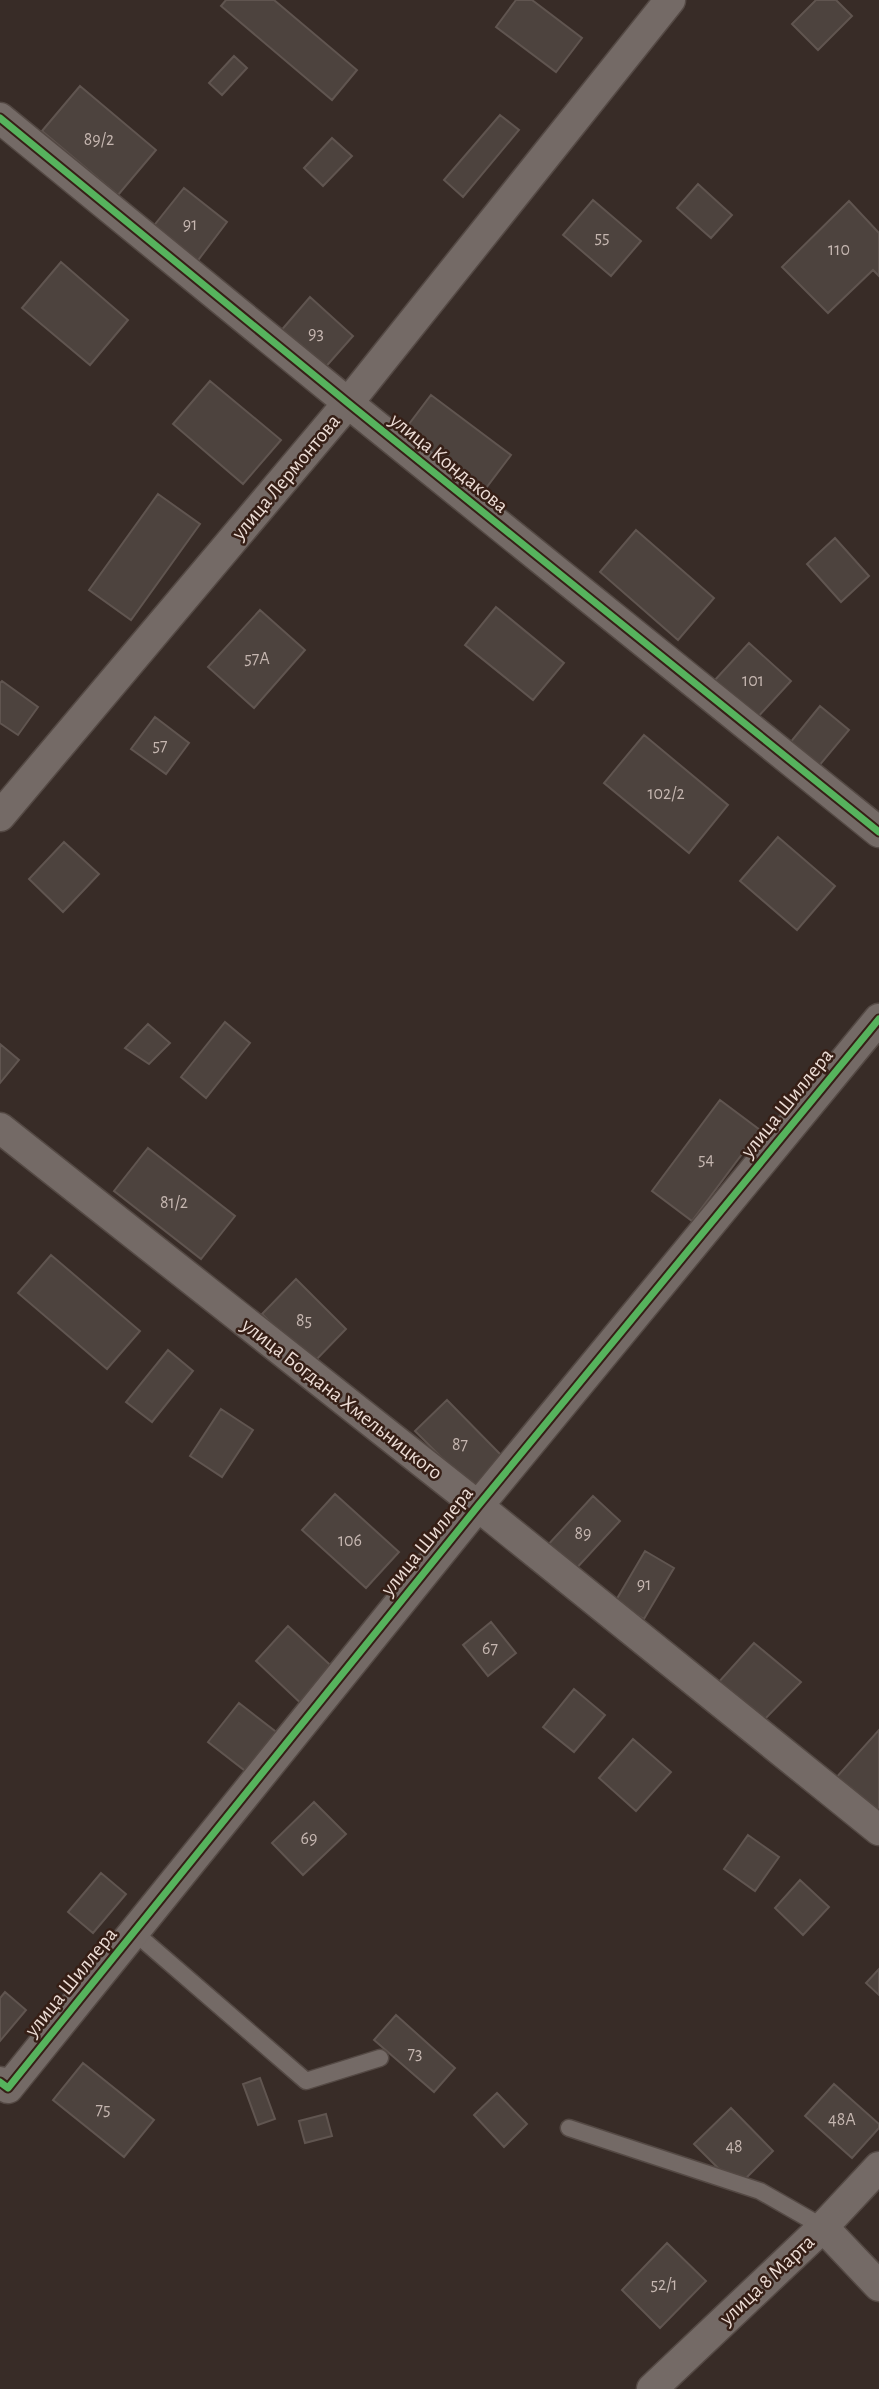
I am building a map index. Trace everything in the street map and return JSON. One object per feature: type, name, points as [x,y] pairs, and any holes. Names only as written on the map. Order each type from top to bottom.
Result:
[{"type":"street","name":"улица Лермонтова","points":[[0,816],[348,404],[670,0]]},
{"type":"street","name":"улица Кондакова","points":[[0,118],[348,404],[879,832]]},
{"type":"street","name":"улица Шиллера","points":[[4,2085],[134,1932],[478,1506],[879,1019]]},
{"type":"street","name":"улица Богдана Хмельницкого","points":[[0,1128],[478,1506],[879,1830]]},
{"type":"street","name":"улица 8 Марта","points":[[652,2389],[823,2227],[879,2167]]},
{"type":"street","points":[[823,2227],[879,2286]]},
{"type":"lane","points":[[134,1932],[306,2081],[380,2058]]},
{"type":"lane","points":[[569,2128],[760,2192],[823,2227]]},
{"type":"building","points":[[226,0],[274,0],[357,70],[332,100],[221,6]]},
{"type":"building","points":[[516,0],[532,0],[582,38],[556,72],[496,27]]},
{"type":"building","points":[[816,0],[836,0],[852,16],[818,50],[792,24]]},
{"type":"building","points":[[234,56],[247,68],[222,95],[209,83]]},
{"type":"building","points":[[80,86],[156,150],[118,195],[42,131]]},
{"type":"building","points":[[500,115],[519,130],[463,197],[444,180]]},
{"type":"building","points":[[332,138],[352,156],[323,186],[304,168]]},
{"type":"building","points":[[698,184],[732,215],[711,238],[677,208]]},
{"type":"building","points":[[184,188],[227,222],[196,263],[152,228]]},
{"type":"building","points":[[593,200],[641,241],[611,276],[563,235]]},
{"type":"building","points":[[849,201],[879,233],[879,276],[873,270],[828,313],[782,267]]},
{"type":"building","points":[[61,262],[128,320],[90,365],[22,308]]},
{"type":"building","points":[[310,297],[353,336],[322,371],[279,333]]},
{"type":"building","points":[[210,381],[281,440],[243,484],[173,424]]},
{"type":"building","points":[[431,395],[511,455],[480,496],[400,436]]},
{"type":"building","points":[[158,494],[200,524],[131,620],[89,590]]},
{"type":"building","points":[[636,530],[714,598],[678,640],[600,572]]},
{"type":"building","points":[[835,538],[869,576],[841,602],[807,564]]},
{"type":"building","points":[[496,607],[564,663],[533,700],[465,645]]},
{"type":"building","points":[[260,610],[305,650],[254,708],[208,667]]},
{"type":"building","points":[[749,643],[791,681],[756,719],[714,681]]},
{"type":"building","points":[[2,681],[38,707],[18,735],[0,723]]},
{"type":"building","points":[[820,706],[849,730],[818,767],[789,744]]},
{"type":"building","points":[[155,717],[189,743],[166,774],[131,749]]},
{"type":"building","points":[[644,735],[728,805],[689,853],[604,783]]},
{"type":"building","points":[[778,837],[835,886],[797,930],[740,881]]},
{"type":"building","points":[[64,842],[99,874],[63,912],[29,879]]},
{"type":"building","points":[[225,1022],[250,1043],[206,1098],[181,1077]]},
{"type":"building","points":[[148,1024],[170,1043],[149,1064],[125,1048]]},
{"type":"building","points":[[0,1044],[19,1060],[0,1083]]},
{"type":"building","points":[[720,1100],[760,1130],[692,1221],[652,1191]]},
{"type":"building","points":[[148,1148],[235,1216],[201,1259],[114,1191]]},
{"type":"building","points":[[51,1255],[140,1331],[107,1369],[18,1293]]},
{"type":"building","points":[[296,1279],[346,1329],[312,1364],[262,1314]]},
{"type":"building","points":[[168,1350],[193,1371],[152,1422],[126,1402]]},
{"type":"building","points":[[447,1400],[504,1458],[473,1489],[415,1431]]},
{"type":"building","points":[[221,1409],[253,1430],[222,1477],[190,1456]]},
{"type":"building","points":[[335,1494],[399,1552],[366,1588],[302,1530]]},
{"type":"building","points":[[593,1496],[620,1521],[573,1572],[546,1547]]},
{"type":"building","points":[[645,1551],[674,1568],[644,1619],[615,1602]]},
{"type":"building","points":[[491,1622],[516,1653],[488,1676],[463,1645]]},
{"type":"building","points":[[288,1626],[340,1674],[307,1709],[256,1661]]},
{"type":"building","points":[[754,1643],[801,1682],[764,1720],[716,1685]]},
{"type":"building","points":[[574,1689],[605,1715],[574,1752],[543,1727]]},
{"type":"building","points":[[239,1703],[284,1738],[253,1777],[208,1742]]},
{"type":"building","points":[[879,1730],[879,1821],[834,1780]]},
{"type":"building","points":[[633,1739],[671,1772],[636,1811],[599,1778]]},
{"type":"building","points":[[314,1802],[346,1834],[303,1875],[272,1843]]},
{"type":"building","points":[[748,1835],[779,1857],[755,1891],[724,1869]]},
{"type":"building","points":[[101,1873],[126,1894],[93,1933],[68,1912]]},
{"type":"building","points":[[800,1880],[829,1907],[803,1935],[775,1908]]},
{"type":"building","points":[[879,1969],[879,1995],[866,1983]]},
{"type":"building","points":[[5,1992],[26,2010],[0,2041],[0,1998]]},
{"type":"building","points":[[396,2015],[455,2068],[434,2092],[374,2040]]},
{"type":"building","points":[[83,2063],[154,2120],[124,2157],[53,2100]]},
{"type":"building","points":[[260,2078],[275,2119],[258,2125],[243,2084]]},
{"type":"building","points":[[834,2084],[879,2124],[879,2128],[852,2158],[805,2116]]},
{"type":"building","points":[[497,2093],[527,2124],[504,2147],[474,2115]]},
{"type":"building","points":[[731,2108],[773,2151],[737,2187],[694,2144]]},
{"type":"building","points":[[326,2114],[332,2136],[305,2143],[299,2121]]},
{"type":"building","points":[[667,2243],[706,2281],[660,2328],[622,2290]]},
{"type":"cycle path","points":[[0,118],[879,832]]},
{"type":"cycle path","points":[[0,2082],[8,2088],[478,1506],[879,1019]]}]
